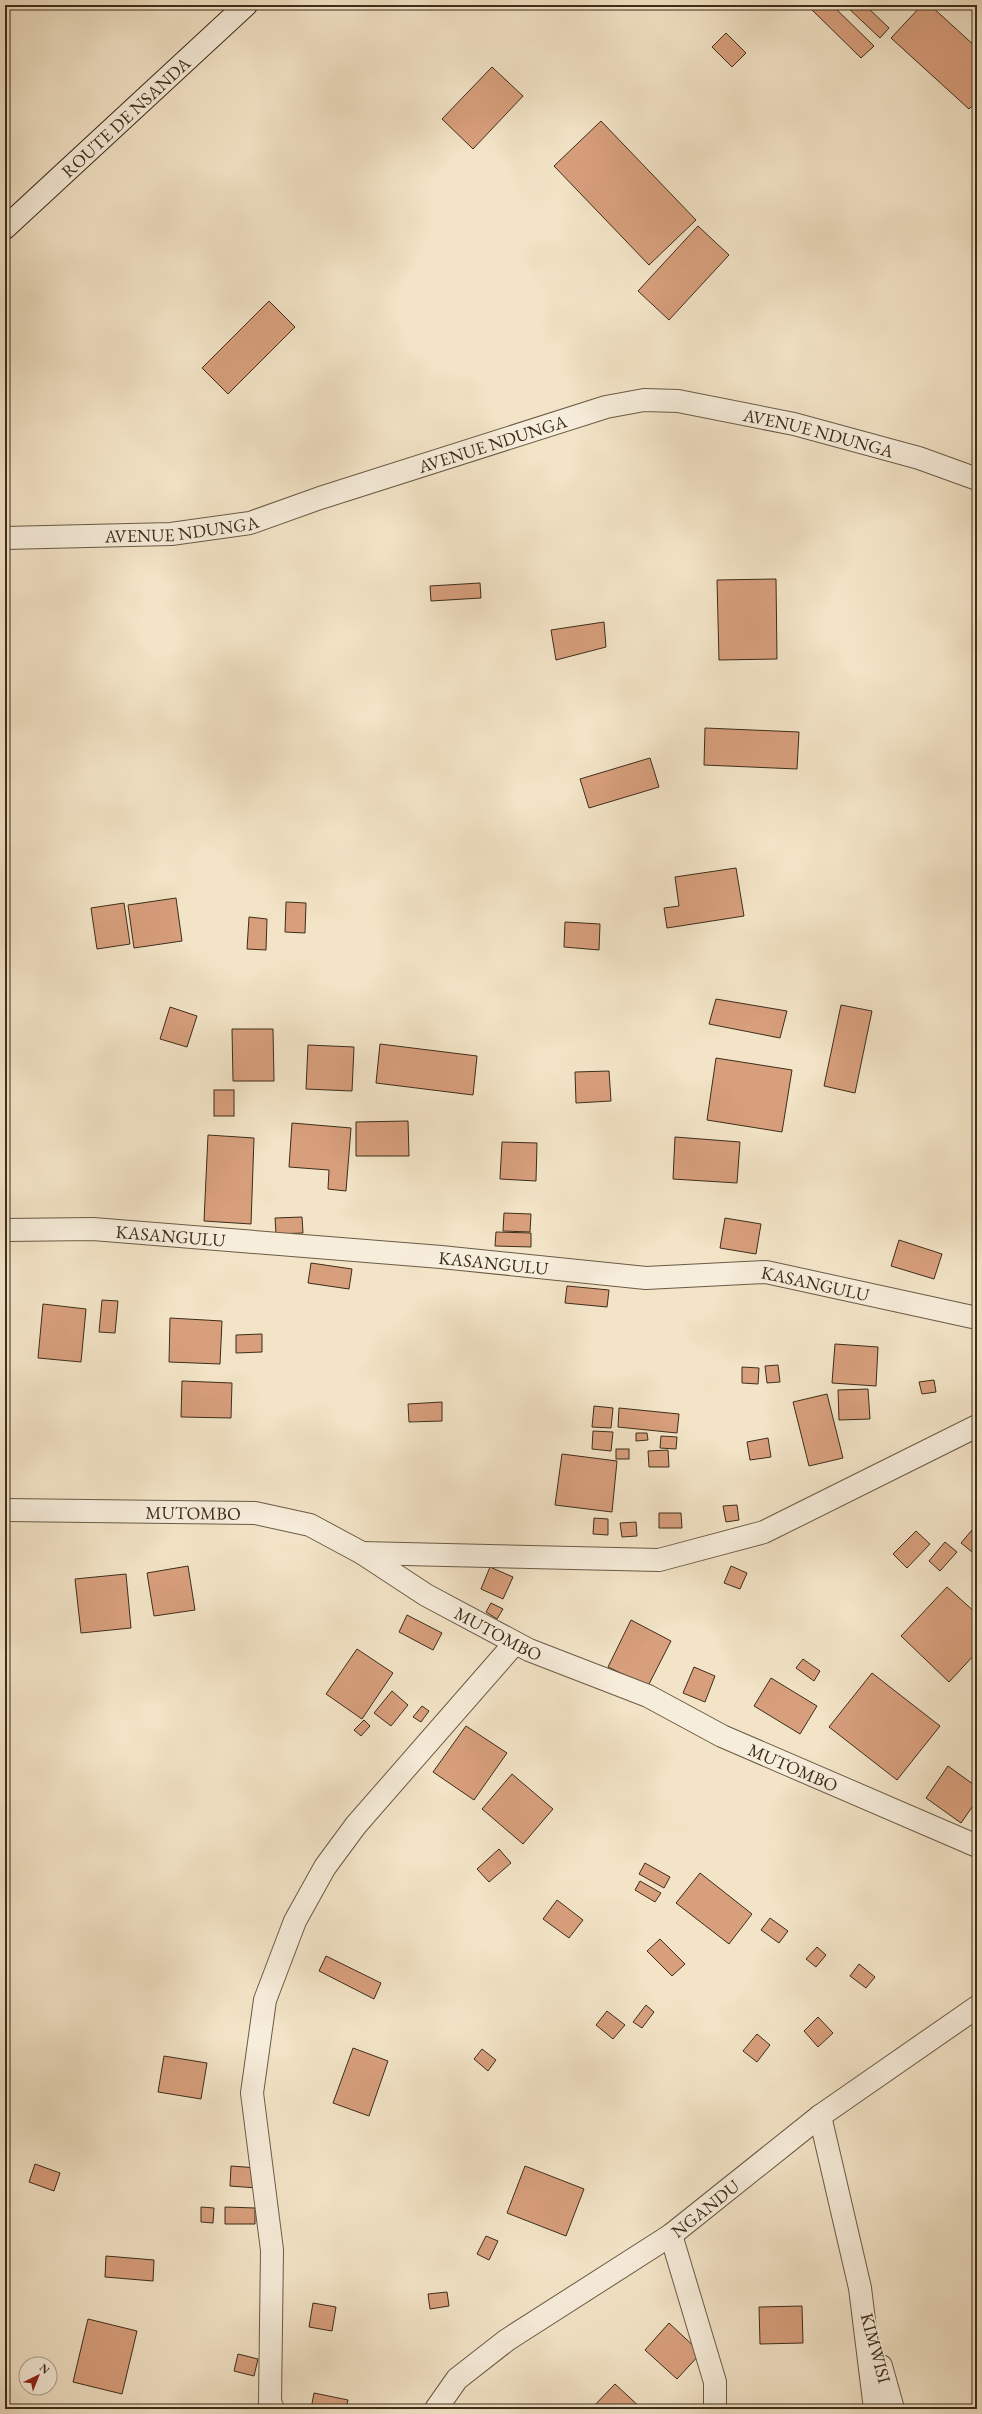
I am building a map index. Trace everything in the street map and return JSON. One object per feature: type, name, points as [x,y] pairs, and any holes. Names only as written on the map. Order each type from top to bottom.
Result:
[{"type":"street","name":"ROUTE DE NSANDA","points":[[5,228],[246,5]]},
{"type":"street","name":"AVENUE NDUNGA","points":[[5,538],[171,534],[250,523],[320,498],[606,407],[644,400],[678,401],[794,424],[919,458],[977,479]]},
{"type":"street","name":"KASANGULU","points":[[5,1230],[93,1229],[441,1257],[646,1278],[766,1272],[977,1318]]},
{"type":"street","points":[[362,1553],[660,1560],[764,1532],[977,1426]]},
{"type":"street","name":"MUTOMBO","points":[[5,1510],[255,1513],[310,1525],[362,1553],[426,1595],[515,1643],[648,1696],[722,1736],[977,1846]]},
{"type":"street","points":[[273,2409],[270,2402],[272,2250],[252,2093],[265,2000],[295,1921],[325,1867],[356,1825],[515,1643]]},
{"type":"street","name":"NGANDU","points":[[436,2409],[457,2379],[507,2340],[671,2235],[820,2116],[977,2007]]},
{"type":"street","points":[[820,2116],[860,2288],[875,2409]]},
{"type":"street","points":[[671,2235],[715,2382],[715,2409]]},
{"type":"street","name":"KIMWISI","points":[[860,2288],[893,2409]]},
{"type":"building","points":[[807,5],[832,5],[874,46],[861,58]]},
{"type":"building","points":[[845,5],[865,5],[889,28],[880,38]]},
{"type":"building","points":[[922,5],[930,5],[977,48],[977,101],[969,109],[891,38]]},
{"type":"building","points":[[726,33],[746,53],[732,67],[712,47]]},
{"type":"building","points":[[492,67],[523,96],[473,149],[442,119]]},
{"type":"building","points":[[601,121],[696,220],[649,265],[554,166]]},
{"type":"building","points":[[698,226],[729,255],[669,320],[638,291]]},
{"type":"building","points":[[269,301],[295,327],[228,394],[202,368]]},
{"type":"building","points":[[776,579],[777,659],[719,660],[717,580]]},
{"type":"building","points":[[480,583],[481,598],[431,601],[430,586]]},
{"type":"building","points":[[604,622],[606,647],[556,660],[551,630]]},
{"type":"building","points":[[705,728],[799,732],[797,769],[704,765]]},
{"type":"building","points":[[650,758],[659,787],[589,808],[580,779]]},
{"type":"building","points":[[736,868],[744,916],[667,928],[664,908],[679,906],[675,877]]},
{"type":"building","points":[[176,898],[182,941],[134,948],[128,905]]},
{"type":"building","points":[[286,902],[306,903],[305,933],[285,932]]},
{"type":"building","points":[[124,903],[130,944],[97,949],[91,908]]},
{"type":"building","points":[[249,917],[267,919],[266,950],[247,949]]},
{"type":"building","points":[[565,922],[600,924],[599,950],[564,947]]},
{"type":"building","points":[[716,999],[787,1011],[780,1038],[709,1024]]},
{"type":"building","points":[[841,1005],[872,1011],[855,1093],[824,1086]]},
{"type":"building","points":[[170,1007],[197,1016],[187,1047],[160,1039]]},
{"type":"building","points":[[232,1029],[273,1029],[274,1081],[233,1081]]},
{"type":"building","points":[[380,1044],[477,1056],[473,1095],[376,1083]]},
{"type":"building","points":[[308,1045],[354,1047],[352,1091],[306,1089]]},
{"type":"building","points":[[977,1052],[977,1104],[973,1104]]},
{"type":"building","points":[[716,1058],[792,1070],[782,1132],[707,1120]]},
{"type":"building","points":[[609,1071],[611,1101],[576,1103],[575,1072]]},
{"type":"building","points":[[214,1090],[234,1090],[234,1116],[214,1116]]},
{"type":"building","points":[[408,1121],[409,1156],[356,1156],[356,1122]]},
{"type":"building","points":[[292,1123],[351,1128],[346,1191],[328,1189],[329,1170],[289,1167]]},
{"type":"building","points":[[208,1135],[254,1138],[251,1224],[204,1221]]},
{"type":"building","points":[[675,1137],[740,1142],[737,1183],[673,1179]]},
{"type":"building","points":[[502,1142],[537,1143],[536,1181],[500,1179]]},
{"type":"building","points":[[504,1213],[531,1214],[530,1232],[503,1231]]},
{"type":"building","points":[[302,1217],[303,1233],[276,1234],[275,1218]]},
{"type":"building","points":[[725,1218],[761,1224],[756,1254],[720,1248]]},
{"type":"building","points":[[496,1232],[531,1233],[531,1247],[495,1246]]},
{"type":"building","points":[[899,1240],[942,1254],[934,1279],[891,1266]]},
{"type":"building","points":[[311,1263],[352,1269],[349,1289],[308,1283]]},
{"type":"building","points":[[567,1286],[609,1290],[607,1307],[565,1303]]},
{"type":"building","points":[[102,1300],[118,1301],[115,1333],[99,1332]]},
{"type":"building","points":[[43,1304],[86,1309],[81,1362],[38,1358]]},
{"type":"building","points":[[170,1318],[222,1321],[220,1364],[169,1362]]},
{"type":"building","points":[[262,1334],[262,1352],[236,1353],[236,1335]]},
{"type":"building","points":[[835,1344],[878,1347],[876,1386],[832,1383]]},
{"type":"building","points":[[778,1365],[780,1382],[767,1383],[765,1366]]},
{"type":"building","points":[[742,1367],[759,1368],[758,1384],[742,1383]]},
{"type":"building","points":[[934,1380],[936,1392],[922,1394],[919,1382]]},
{"type":"building","points":[[182,1381],[232,1383],[231,1418],[181,1417]]},
{"type":"building","points":[[868,1389],[870,1419],[839,1420],[838,1390]]},
{"type":"building","points":[[827,1394],[843,1458],[809,1466],[793,1402]]},
{"type":"building","points":[[442,1402],[442,1421],[409,1422],[408,1404]]},
{"type":"building","points":[[594,1406],[613,1408],[611,1428],[592,1427]]},
{"type":"building","points":[[619,1408],[679,1414],[677,1433],[618,1427]]},
{"type":"building","points":[[593,1431],[613,1432],[611,1451],[592,1449]]},
{"type":"building","points":[[636,1433],[647,1433],[648,1440],[636,1441]]},
{"type":"building","points":[[661,1436],[677,1437],[676,1449],[660,1448]]},
{"type":"building","points":[[768,1438],[771,1457],[750,1460],[747,1442]]},
{"type":"building","points":[[616,1449],[629,1449],[629,1459],[616,1459]]},
{"type":"building","points":[[668,1450],[669,1467],[649,1467],[648,1451]]},
{"type":"building","points":[[562,1454],[617,1461],[612,1512],[555,1505]]},
{"type":"building","points":[[737,1505],[739,1520],[726,1522],[723,1506]]},
{"type":"building","points":[[659,1513],[681,1513],[682,1528],[659,1528]]},
{"type":"building","points":[[594,1518],[608,1519],[608,1535],[593,1534]]},
{"type":"building","points":[[636,1522],[637,1536],[622,1537],[620,1523]]},
{"type":"building","points":[[977,1524],[977,1556],[961,1543]]},
{"type":"building","points":[[916,1531],[930,1544],[907,1568],[893,1554]]},
{"type":"building","points":[[945,1542],[957,1552],[940,1571],[929,1561]]},
{"type":"building","points":[[188,1566],[195,1610],[154,1616],[147,1573]]},
{"type":"building","points":[[731,1566],[747,1573],[740,1589],[724,1583]]},
{"type":"building","points":[[490,1567],[513,1577],[503,1599],[481,1589]]},
{"type":"building","points":[[126,1574],[131,1628],[81,1633],[75,1579]]},
{"type":"building","points":[[947,1587],[977,1614],[977,1652],[949,1682],[901,1636]]},
{"type":"building","points":[[491,1603],[503,1609],[497,1619],[486,1612]]},
{"type":"building","points":[[407,1615],[442,1633],[433,1650],[399,1632]]},
{"type":"building","points":[[631,1620],[671,1641],[648,1686],[608,1667]]},
{"type":"building","points":[[357,1649],[393,1673],[362,1719],[326,1694]]},
{"type":"building","points":[[803,1659],[820,1671],[814,1681],[796,1668]]},
{"type":"building","points":[[694,1667],[715,1676],[705,1702],[683,1693]]},
{"type":"building","points":[[872,1673],[940,1726],[897,1780],[829,1727]]},
{"type":"building","points":[[771,1678],[817,1706],[800,1734],[754,1706]]},
{"type":"building","points":[[392,1691],[408,1705],[391,1726],[374,1713]]},
{"type":"building","points":[[422,1706],[429,1711],[421,1722],[413,1717]]},
{"type":"building","points":[[364,1720],[370,1726],[361,1736],[354,1730]]},
{"type":"building","points":[[466,1726],[507,1753],[474,1800],[433,1772]]},
{"type":"building","points":[[948,1766],[977,1787],[977,1800],[961,1823],[926,1798]]},
{"type":"building","points":[[512,1774],[553,1809],[523,1844],[482,1809]]},
{"type":"building","points":[[499,1849],[511,1863],[489,1882],[477,1869]]},
{"type":"building","points":[[645,1863],[670,1877],[664,1888],[639,1874]]},
{"type":"building","points":[[700,1873],[752,1914],[729,1944],[676,1903]]},
{"type":"building","points":[[640,1881],[661,1893],[655,1902],[635,1890]]},
{"type":"building","points":[[557,1900],[583,1920],[569,1938],[543,1919]]},
{"type":"building","points":[[770,1918],[788,1931],[779,1943],[761,1930]]},
{"type":"building","points":[[660,1939],[685,1964],[672,1976],[647,1951]]},
{"type":"building","points":[[817,1947],[826,1955],[816,1967],[806,1959]]},
{"type":"building","points":[[326,1956],[381,1983],[374,1999],[319,1971]]},
{"type":"building","points":[[859,1964],[875,1977],[866,1988],[850,1976]]},
{"type":"building","points":[[646,2005],[654,2012],[642,2028],[633,2022]]},
{"type":"building","points":[[607,2011],[625,2025],[613,2039],[596,2025]]},
{"type":"building","points":[[818,2017],[833,2033],[818,2047],[804,2031]]},
{"type":"building","points":[[757,2034],[770,2045],[757,2062],[743,2051]]},
{"type":"building","points":[[353,2048],[388,2061],[369,2116],[333,2103]]},
{"type":"building","points":[[482,2049],[496,2060],[488,2071],[474,2059]]},
{"type":"building","points":[[164,2056],[207,2063],[201,2099],[158,2092]]},
{"type":"building","points":[[35,2164],[60,2173],[54,2191],[29,2182]]},
{"type":"building","points":[[231,2166],[258,2168],[257,2188],[230,2186]]},
{"type":"building","points":[[525,2166],[584,2189],[566,2236],[507,2213]]},
{"type":"building","points":[[201,2207],[214,2208],[213,2223],[201,2222]]},
{"type":"building","points":[[225,2207],[255,2208],[255,2224],[225,2224]]},
{"type":"building","points":[[486,2236],[498,2241],[489,2260],[477,2254]]},
{"type":"building","points":[[106,2256],[154,2260],[153,2281],[105,2277]]},
{"type":"building","points":[[447,2292],[449,2306],[430,2309],[428,2294]]},
{"type":"building","points":[[313,2303],[336,2307],[332,2331],[309,2327]]},
{"type":"building","points":[[802,2306],[803,2343],[760,2344],[759,2307]]},
{"type":"building","points":[[88,2319],[137,2331],[122,2394],[73,2382]]},
{"type":"building","points":[[669,2323],[701,2353],[677,2379],[645,2350]]},
{"type":"building","points":[[238,2354],[258,2359],[254,2376],[234,2371]]},
{"type":"building","points":[[615,2384],[642,2409],[591,2409]]},
{"type":"building","points":[[314,2393],[348,2400],[346,2409],[311,2409]]}]
